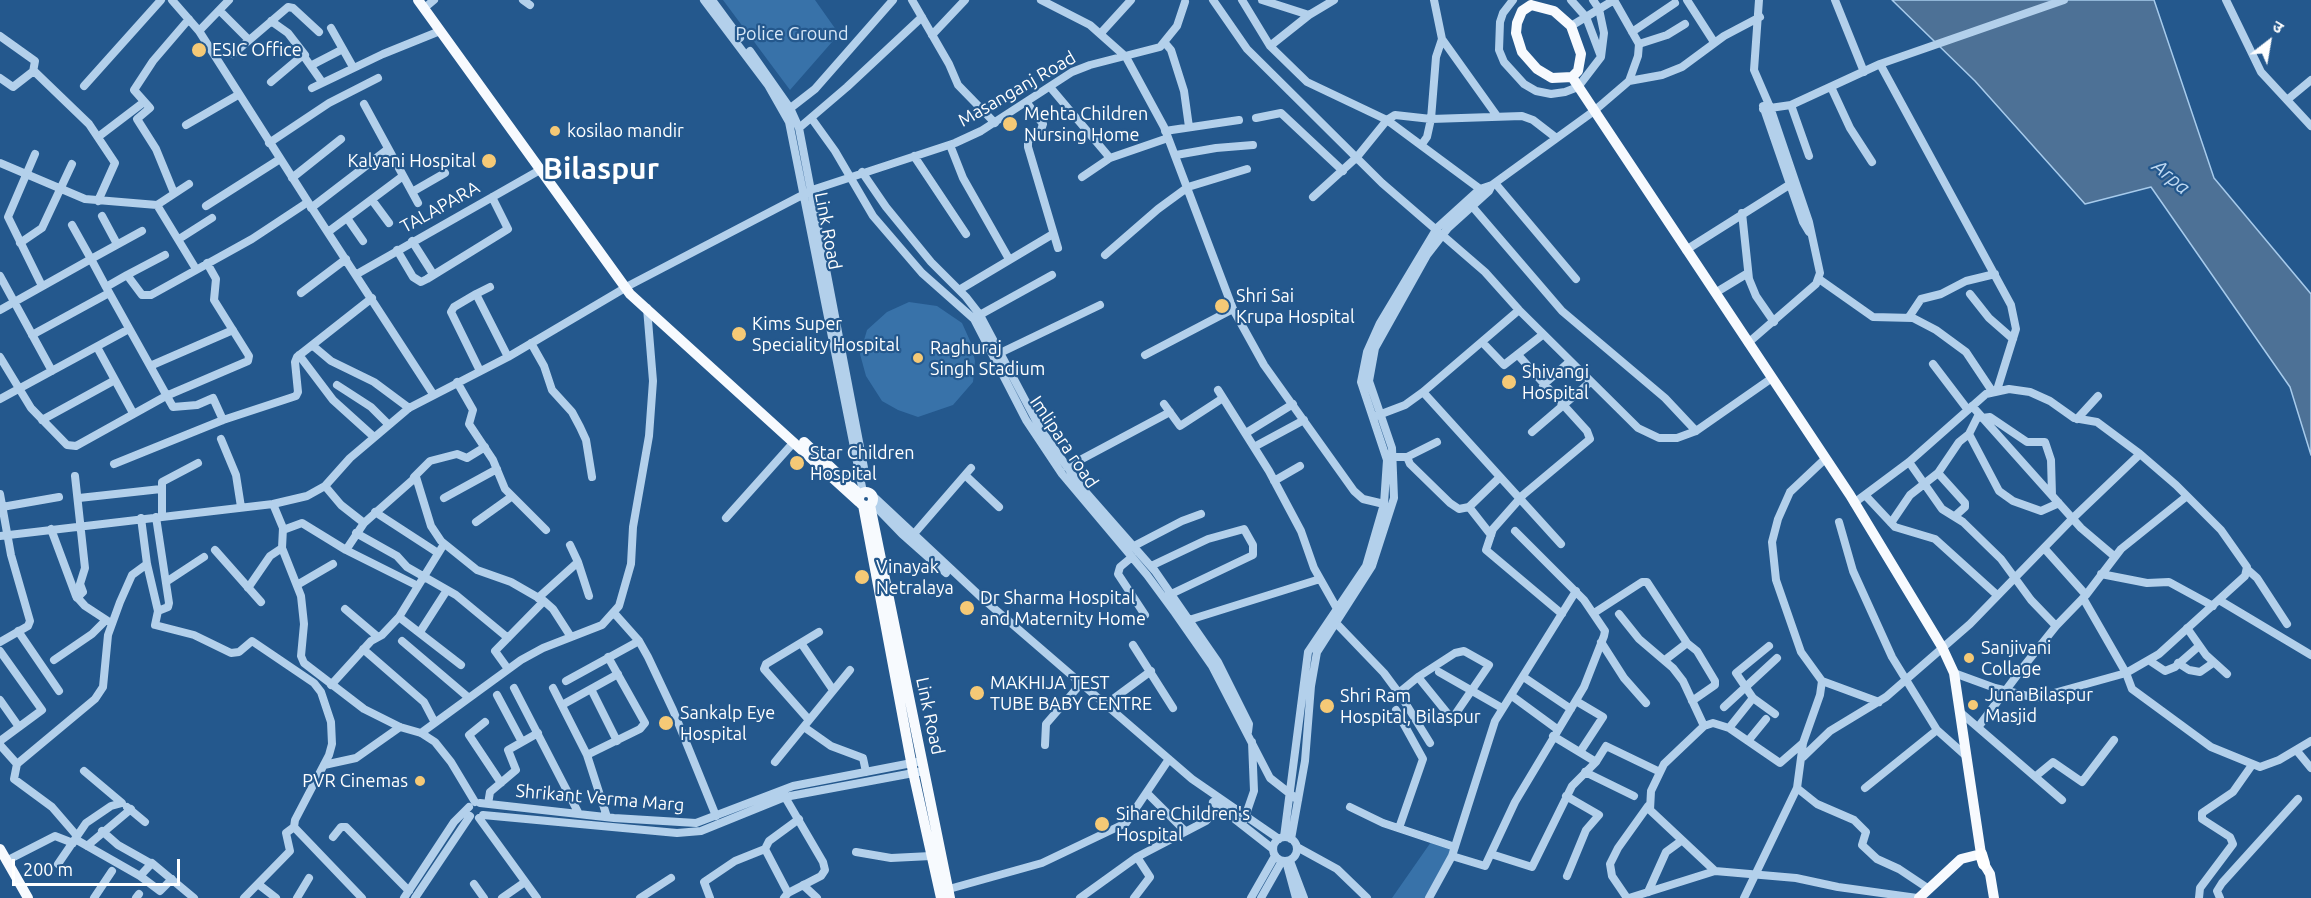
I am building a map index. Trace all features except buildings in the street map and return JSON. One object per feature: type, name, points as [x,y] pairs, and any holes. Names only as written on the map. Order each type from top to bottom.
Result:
[{"type":"main road","points":[[426,1],[440,31],[628,287],[647,308],[794,442],[866,499]]},
{"type":"main road","points":[[426,1],[628,287]]},
{"type":"main road","points":[[1523,4],[1546,7],[1564,17],[1571,26],[1581,54],[1578,71],[1572,77],[1552,78],[1537,69],[1522,52],[1516,33],[1523,4]]},
{"type":"main road","points":[[1572,77],[1854,503],[1942,647],[1954,673],[1986,898]]},
{"type":"main road","points":[[647,308],[847,480],[866,499]]},
{"type":"main road","name":"Link Road","points":[[866,499],[918,767],[947,895]]},
{"type":"main road","name":"Link Road","points":[[918,767],[931,856],[947,895]]},
{"type":"main road","points":[[0,849],[3,862],[20,898]]},
{"type":"main road","points":[[1918,898],[1961,859],[1982,859]]},
{"type":"main road","points":[[1982,859],[1990,874],[1994,898]]},
{"type":"main road","points":[[3,862],[28,898]]},
{"type":"street","points":[[84,86],[160,0]]},
{"type":"street","points":[[172,0],[199,31],[269,143],[357,274],[433,394]]},
{"type":"street","points":[[179,8],[186,0]]},
{"type":"street","points":[[199,31],[229,0]]},
{"type":"street","name":"Link Road","points":[[704,0],[788,110],[808,192]]},
{"type":"street","name":"Link Road","points":[[712,0],[799,128],[808,192],[866,499]]},
{"type":"street","points":[[788,110],[815,90],[893,0]]},
{"type":"street","points":[[932,35],[964,0]]},
{"type":"street","points":[[1041,0],[1101,33],[1126,57],[1167,134],[1188,187],[1203,235],[1233,309],[1264,365],[1354,491],[1363,499],[1384,504]]},
{"type":"street","points":[[1101,33],[1131,0]]},
{"type":"street","points":[[1186,0],[1182,16],[1165,43],[1171,50],[1184,91],[1189,127]]},
{"type":"street","points":[[1213,0],[1247,49],[1403,202],[1440,231],[1485,272],[1519,310],[1638,428],[1666,440],[1696,431],[1772,378]]},
{"type":"street","points":[[1242,0],[1270,46],[1308,82],[1387,120],[1480,189]]},
{"type":"street","points":[[1262,0],[1309,15]]},
{"type":"street","points":[[1270,46],[1309,15],[1334,0]]},
{"type":"street","points":[[1434,0],[1442,39],[1497,116]]},
{"type":"street","points":[[1513,0],[1503,13],[1498,38],[1499,50],[1511,74],[1524,84],[1544,93],[1566,92],[1578,87],[1601,57],[1604,33],[1599,9],[1593,0]]},
{"type":"street","points":[[1571,0],[1586,17],[1601,57]]},
{"type":"street","points":[[1571,26],[1614,0],[1639,44],[1638,56],[1629,81]]},
{"type":"street","points":[[1687,0],[1714,42]]},
{"type":"street","points":[[1748,343],[1774,322],[1819,279],[1820,268],[1809,222],[1754,70],[1760,17],[1759,0]]},
{"type":"street","points":[[1835,0],[1864,72]]},
{"type":"street","points":[[1766,108],[1788,105],[1880,64],[1915,54],[2064,0]]},
{"type":"street","points":[[2226,0],[2251,57],[2261,72],[2311,126]]},
{"type":"street","points":[[917,2],[922,17],[958,85],[995,123]]},
{"type":"street","points":[[1632,32],[1675,3]]},
{"type":"street","points":[[233,54],[290,6],[319,32]]},
{"type":"street","points":[[220,11],[249,40]]},
{"type":"street","points":[[799,128],[812,119],[922,17]]},
{"type":"street","points":[[1294,798],[1308,652],[1336,607],[1366,566],[1384,504],[1387,460],[1366,384],[1363,364],[1380,323],[1440,231],[1480,189],[1493,184],[1594,111],[1629,81],[1673,72],[1695,59],[1714,42],[1760,17]]},
{"type":"street","points":[[174,193],[156,149],[137,118],[150,108],[134,90],[138,81],[189,19]]},
{"type":"street","points":[[271,21],[288,33],[306,55],[322,82]]},
{"type":"street","points":[[1639,44],[1667,35],[1685,24]]},
{"type":"street","points":[[332,28],[353,67]]},
{"type":"street","points":[[312,88],[353,67],[440,31]]},
{"type":"street","points":[[0,36],[35,61],[33,72],[13,87],[0,78]]},
{"type":"street","points":[[1422,144],[1427,137],[1431,119],[1436,57],[1442,39]]},
{"type":"street","name":"Masanganj Road","points":[[325,486],[388,424],[433,394],[508,357],[628,287],[808,192],[862,172],[950,145],[995,123],[1089,65],[1154,50],[1165,43]]},
{"type":"street","points":[[312,65],[343,49]]},
{"type":"street","points":[[272,81],[301,56],[306,55]]},
{"type":"street","points":[[1880,64],[1995,274],[2015,318],[2013,339],[1995,390]]},
{"type":"street","points":[[33,72],[84,119],[115,163],[98,201]]},
{"type":"street","points":[[269,143],[329,103],[378,78]]},
{"type":"street","points":[[2287,100],[2311,81]]},
{"type":"street","points":[[1050,87],[1110,158]]},
{"type":"street","points":[[1831,87],[1850,128],[1872,162]]},
{"type":"street","points":[[186,126],[238,94]]},
{"type":"street","points":[[98,137],[144,102]]},
{"type":"street","points":[[1027,103],[1043,125],[1027,143],[1058,248]]},
{"type":"street","points":[[364,104],[418,203]]},
{"type":"street","points":[[1770,119],[1781,114],[1788,105]]},
{"type":"street","points":[[1788,105],[1809,156]]},
{"type":"street","points":[[1256,118],[1281,113],[1343,171]]},
{"type":"street","points":[[1313,197],[1357,157],[1387,120],[1400,115],[1431,119],[1528,117],[1555,138]]},
{"type":"street","name":"Imlipara road","points":[[812,119],[850,176],[873,216],[922,273],[977,317],[1035,433],[1076,492],[1189,620],[1223,672],[1249,724],[1250,736]]},
{"type":"street","points":[[1770,119],[1789,185],[1803,222],[1810,232]]},
{"type":"street","points":[[1082,177],[1110,158],[1167,134],[1189,127],[1239,120]]},
{"type":"street","points":[[292,178],[341,139]]},
{"type":"street","points":[[950,145],[963,178],[1009,259]]},
{"type":"street","points":[[1176,155],[1253,145]]},
{"type":"street","points":[[127,275],[142,295],[148,296],[310,205],[388,149]]},
{"type":"street","points":[[35,154],[8,217],[42,286]]},
{"type":"street","points":[[914,156],[966,234]]},
{"type":"street","points":[[206,206],[280,159]]},
{"type":"street","points":[[0,163],[59,190],[98,201],[157,205],[189,184]]},
{"type":"street","points":[[20,243],[42,228],[72,164]]},
{"type":"street","points":[[1105,255],[1158,209],[1188,187],[1247,169]]},
{"type":"street","name":"TALAPARA","points":[[357,274],[540,170]]},
{"type":"street","name":"Imlipara road","points":[[862,172],[886,207],[958,290],[977,317],[1000,353],[1032,416],[1082,488],[1151,566],[1212,666],[1270,778],[1294,798]]},
{"type":"street","points":[[412,192],[445,173]]},
{"type":"street","points":[[328,232],[403,176]]},
{"type":"street","points":[[1440,231],[1489,191],[1493,184]]},
{"type":"street","points":[[1493,184],[1576,279]]},
{"type":"street","points":[[1686,250],[1789,185]]},
{"type":"street","points":[[397,250],[417,280],[424,281],[508,229],[492,198]]},
{"type":"street","points":[[372,200],[389,223]]},
{"type":"street","points":[[157,205],[196,269]]},
{"type":"street","points":[[1471,205],[1562,311],[1665,398],[1696,431]]},
{"type":"street","points":[[1742,213],[1748,273],[1752,288],[1774,322]]},
{"type":"street","points":[[102,216],[117,244]]},
{"type":"street","points":[[178,239],[212,218]]},
{"type":"street","points":[[347,218],[363,241]]},
{"type":"street","points":[[72,225],[173,407],[200,404],[213,398],[223,420]]},
{"type":"street","points":[[0,310],[142,231]]},
{"type":"street","points":[[958,290],[1053,234]]},
{"type":"street","points":[[412,241],[433,274]]},
{"type":"street","points":[[32,335],[107,290],[127,275],[165,255]]},
{"type":"street","points":[[302,293],[346,259]]},
{"type":"street","points":[[0,357],[24,400],[67,444],[73,447],[166,396],[248,361],[249,356],[214,300],[217,283],[207,263]]},
{"type":"street","points":[[1715,293],[1748,273]]},
{"type":"street","points":[[1909,317],[1921,299],[1941,294],[1966,281],[1995,274]]},
{"type":"street","points":[[977,317],[1052,275]]},
{"type":"street","points":[[0,276],[52,371]]},
{"type":"street","points":[[1819,279],[1866,314],[1881,318],[1909,317],[1936,330],[1966,352],[1995,390]]},
{"type":"street","points":[[480,371],[452,312],[454,307],[490,287]]},
{"type":"street","points":[[476,294],[508,357]]},
{"type":"street","points":[[1970,294],[1989,318],[2013,339]]},
{"type":"street","points":[[114,464],[223,420],[296,396],[298,380],[295,362],[299,355],[372,298]]},
{"type":"street","points":[[1000,353],[1100,305]]},
{"type":"street","points":[[421,733],[434,721],[508,669],[543,648],[602,625],[615,614],[624,593],[631,564],[633,526],[649,436],[653,381],[647,308]]},
{"type":"street","points":[[1144,355],[1233,309]]},
{"type":"street","points":[[1376,416],[1405,405],[1423,392],[1519,310]]},
{"type":"street","points":[[0,399],[129,329]]},
{"type":"street","points":[[150,366],[233,330]]},
{"type":"street","points":[[1482,342],[1502,364],[1518,355],[1541,336]]},
{"type":"street","points":[[531,343],[544,366],[552,390],[572,412],[586,440],[592,477]]},
{"type":"street","points":[[312,345],[331,361],[374,382],[410,408]]},
{"type":"street","points":[[97,347],[133,413]]},
{"type":"street","points":[[299,355],[333,400],[374,436]]},
{"type":"street","points":[[1518,355],[1562,407],[1587,431],[1590,438],[1518,500],[1493,529],[1486,552],[1562,614]]},
{"type":"street","points":[[1543,385],[1568,363]]},
{"type":"street","points":[[1933,364],[1970,408],[1980,416],[2073,518],[2114,556]]},
{"type":"street","points":[[42,420],[115,380]]},
{"type":"street","points":[[457,382],[473,410],[469,424],[485,447],[512,497],[546,530]]},
{"type":"street","points":[[1532,432],[1588,384]]},
{"type":"street","points":[[337,385],[371,407],[388,424]]},
{"type":"street","points":[[1854,503],[1909,462],[1970,408],[1995,390],[2009,389],[2041,396],[2077,419],[2097,422],[2140,454],[2187,496],[2221,530],[2248,570],[2257,578],[2287,624]]},
{"type":"street","points":[[1423,392],[1518,500],[1561,544]]},
{"type":"street","points":[[1164,404],[1180,426],[1220,394],[1274,481],[1301,531],[1320,579],[1336,607]]},
{"type":"street","points":[[2077,419],[2097,396]]},
{"type":"street","points":[[1246,433],[1293,404]]},
{"type":"street","points":[[1067,467],[1170,412]]},
{"type":"street","points":[[1261,898],[1281,858],[1305,761],[1315,658],[1320,644],[1360,587],[1380,546],[1394,498],[1393,457],[1376,416]]},
{"type":"street","points":[[1891,523],[1910,495],[1938,473],[1959,442],[1969,434],[1980,416]]},
{"type":"street","points":[[1980,416],[1990,417],[2027,442],[2044,442],[2051,460],[2052,495]]},
{"type":"street","points":[[1254,447],[1304,420]]},
{"type":"street","points":[[1969,434],[1992,474],[1995,484],[2005,496],[2041,511],[2059,503]]},
{"type":"street","points":[[221,439],[236,475],[241,507]]},
{"type":"street","points":[[726,518],[794,442]]},
{"type":"street","points":[[1393,457],[1407,457],[1437,442]]},
{"type":"street","points":[[346,550],[364,523],[430,461],[457,454],[467,458],[485,447]]},
{"type":"street","points":[[1803,757],[1830,731],[1879,702],[1905,681],[1996,596],[2140,454]]},
{"type":"street","points":[[1407,457],[1410,465],[1459,509],[1469,507],[1499,478]]},
{"type":"street","points":[[1825,459],[1790,492],[1772,542],[1776,580],[1801,652],[1822,681],[1879,702]]},
{"type":"street","points":[[1909,462],[1942,509],[1955,516],[2001,560],[2031,600],[2056,626]]},
{"type":"street","points":[[158,611],[169,606],[159,516],[161,489],[165,479],[198,463]]},
{"type":"street","points":[[1274,481],[1300,466]]},
{"type":"street","points":[[444,498],[497,469]]},
{"type":"street","points":[[913,535],[968,471],[999,507]]},
{"type":"street","points":[[1938,473],[1965,503],[1965,507],[1955,516]]},
{"type":"street","points":[[75,476],[85,568],[80,584],[83,592],[77,598]]},
{"type":"street","points":[[414,477],[418,482],[431,526],[444,544],[477,570],[511,582],[541,599],[553,609],[572,637]]},
{"type":"street","points":[[3,535],[273,504],[307,496],[325,486],[341,505],[364,523]]},
{"type":"street","points":[[79,498],[125,495],[161,489]]},
{"type":"street","points":[[0,494],[3,535],[30,621],[18,632],[0,642]]},
{"type":"street","points":[[1865,495],[1899,529],[1911,530],[1935,539],[1996,596]]},
{"type":"street","points":[[1979,726],[2056,626],[2084,596],[2114,556],[2132,538],[2187,496]]},
{"type":"street","points":[[2,507],[58,497]]},
{"type":"street","points":[[476,522],[512,497]]},
{"type":"street","points":[[866,499],[913,535],[1221,807],[1285,838],[1337,869],[1367,898]]},
{"type":"street","points":[[866,499],[902,534],[1078,687],[1244,820],[1281,858],[1304,898]]},
{"type":"street","points":[[273,504],[283,530],[282,548],[297,585],[303,608],[302,659],[331,685],[364,709],[400,727],[421,733],[444,751],[478,809],[537,898]]},
{"type":"street","points":[[1469,507],[1491,535]]},
{"type":"street","points":[[375,512],[438,554]]},
{"type":"street","points":[[1134,546],[1182,521],[1201,514]]},
{"type":"street","points":[[141,518],[147,564],[158,611],[155,622],[158,627],[194,635],[231,653],[239,651],[252,641],[314,683],[325,705],[332,744],[324,765],[295,820],[294,827],[285,837],[290,851],[244,898]]},
{"type":"street","points":[[1839,522],[1853,571],[1876,627],[1905,681],[1937,730],[1965,755]]},
{"type":"street","points":[[283,530],[302,523],[346,550],[418,586]]},
{"type":"street","points":[[51,529],[69,585],[77,598],[108,622]]},
{"type":"street","points":[[1151,566],[1208,539],[1244,529],[1252,545],[1253,555],[1168,596]]},
{"type":"street","points":[[1350,807],[1485,866],[1515,802],[1555,732],[1574,705],[1590,674],[1605,631],[1594,612],[1576,591],[1515,531]]},
{"type":"street","points":[[356,533],[397,556],[407,567],[447,590],[508,638]]},
{"type":"street","points":[[331,685],[363,649],[399,617],[444,544]]},
{"type":"street","points":[[570,545],[589,596]]},
{"type":"street","points":[[248,588],[270,556],[282,548]]},
{"type":"street","points":[[2044,548],[2084,596],[2126,673],[2132,689],[2145,700],[2211,747],[2260,767],[2296,751],[2311,741]]},
{"type":"street","points":[[215,550],[261,602]]},
{"type":"street","points":[[166,582],[204,557]]},
{"type":"street","points":[[1132,557],[1120,567],[1118,574],[1145,615]]},
{"type":"street","points":[[508,669],[495,653],[541,599],[578,562]]},
{"type":"street","points":[[75,840],[52,807],[14,779],[17,764],[87,707],[100,692],[108,622],[132,575],[147,564]]},
{"type":"street","points":[[297,585],[333,564]]},
{"type":"street","points":[[1954,673],[2036,698],[2126,673],[2150,661],[2216,603],[2248,570]]},
{"type":"street","points":[[2101,574],[2147,583],[2169,582],[2216,603],[2311,655]]},
{"type":"street","points":[[1189,620],[1320,579]]},
{"type":"street","points":[[1594,612],[1645,582],[1687,643],[1697,651],[1715,681],[1715,685],[1692,702]]},
{"type":"street","points":[[420,632],[447,590]]},
{"type":"street","points":[[1429,898],[1454,852],[1489,739],[1502,708],[1525,678],[1576,591]]},
{"type":"street","points":[[345,609],[378,637]]},
{"type":"street","points":[[615,614],[639,641],[673,710],[716,816]]},
{"type":"street","points":[[1619,614],[1639,639],[1665,660],[1683,681],[1704,726]]},
{"type":"street","points":[[399,617],[461,665]]},
{"type":"street","points":[[54,660],[108,622]]},
{"type":"street","points":[[1336,623],[1372,660],[1401,696],[1430,743]]},
{"type":"street","points":[[2187,628],[2213,663],[2227,674]]},
{"type":"street","points":[[18,632],[59,691]]},
{"type":"street","points":[[819,633],[766,664],[764,669],[806,723],[831,746],[863,758],[866,772]]},
{"type":"street","points":[[402,640],[469,698]]},
{"type":"street","points":[[566,681],[639,641]]},
{"type":"street","points":[[1601,642],[1624,678],[1646,704]]},
{"type":"street","points":[[801,643],[832,690]]},
{"type":"street","points":[[1665,660],[1687,643]]},
{"type":"street","points":[[1133,645],[1173,708]]},
{"type":"street","points":[[1769,646],[1736,673],[1754,698],[1776,714]]},
{"type":"street","points":[[2150,661],[2162,671],[2178,663],[2199,646]]},
{"type":"street","points":[[363,649],[424,702],[434,721]]},
{"type":"street","points":[[0,651],[42,710],[0,743],[17,764]]},
{"type":"street","points":[[1401,696],[1401,691],[1418,677],[1455,653],[1464,651],[1489,665],[1452,719],[1418,677]]},
{"type":"street","points":[[588,755],[640,729],[645,723],[608,657]]},
{"type":"street","points":[[1724,707],[1777,658]]},
{"type":"street","points":[[2178,663],[2200,672],[2213,663]]},
{"type":"street","points":[[776,762],[850,670]]},
{"type":"street","points":[[1105,705],[1151,671]]},
{"type":"street","points":[[1439,672],[1502,708]]},
{"type":"street","points":[[562,705],[618,674]]},
{"type":"street","points":[[1525,678],[1574,705],[1603,717],[1580,752]]},
{"type":"street","points":[[1744,898],[1797,788],[1803,757],[1803,743],[1820,695],[1822,681]]},
{"type":"street","points":[[1045,744],[1044,727],[1048,719],[1078,687]]},
{"type":"street","points":[[514,688],[579,814]]},
{"type":"street","points":[[553,688],[588,755],[607,817]]},
{"type":"street","points":[[591,689],[617,741]]},
{"type":"street","points":[[497,695],[522,742]]},
{"type":"street","points":[[1512,696],[1580,752],[1596,762]]},
{"type":"street","points":[[1729,728],[1754,698]]},
{"type":"street","points":[[0,700],[19,728]]},
{"type":"street","points":[[1396,710],[1423,759],[1399,828]]},
{"type":"street","points":[[1960,712],[1979,726],[2062,800]]},
{"type":"street","points":[[1748,741],[1766,719]]},
{"type":"street","points":[[485,722],[469,735],[501,783]]},
{"type":"street","points":[[1803,743],[1780,763],[1729,728],[1716,723],[1704,726],[1670,756],[1651,791],[1648,806],[1618,848],[1610,864],[1610,872],[1628,898],[1680,884],[1715,871],[1755,873],[1918,898]]},
{"type":"street","points":[[324,765],[356,758],[400,727]]},
{"type":"street","points":[[1865,788],[1937,730]]},
{"type":"street","points":[[333,837],[341,827],[346,827],[409,896],[454,822],[478,809],[490,792],[516,768],[508,750],[538,733]]},
{"type":"street","points":[[1244,820],[1254,791],[1250,736]]},
{"type":"street","points":[[2036,776],[2053,762],[2082,782],[2114,740]]},
{"type":"street","points":[[1491,854],[1532,867],[1566,796],[1596,762],[1606,746],[1660,772]]},
{"type":"street","points":[[2296,751],[2311,768]]},
{"type":"street","points":[[947,895],[1052,858],[1126,823],[1148,794],[1168,761]]},
{"type":"street","points":[[2199,898],[2200,888],[2233,844],[2230,837],[2202,819],[2202,813],[2233,792],[2252,765]]},
{"type":"street","name":"Shrikant Verma Marg","points":[[478,809],[579,814],[679,824],[696,823],[793,786],[866,772],[918,767]]},
{"type":"street","name":"Shrikant Verma Marg","points":[[478,809],[678,833],[701,831],[785,797],[918,767]]},
{"type":"street","points":[[84,771],[145,822]]},
{"type":"street","points":[[1585,772],[1634,796]]},
{"type":"street","points":[[1797,788],[1817,804],[1854,820],[1866,832],[1861,842],[1862,845],[1877,859],[1899,869],[1929,889]]},
{"type":"street","points":[[1148,794],[1185,831]]},
{"type":"street","points":[[1566,796],[1599,815],[1586,830],[1567,876]]},
{"type":"street","points":[[765,849],[786,895],[821,876],[825,867],[785,797]]},
{"type":"street","points":[[2220,898],[2217,891],[2222,883],[2298,799]]},
{"type":"street","points":[[58,864],[86,823],[111,806],[122,803]]},
{"type":"street","points":[[1648,806],[1658,820],[1715,871]]},
{"type":"street","points":[[1080,898],[1137,857],[1206,821],[1221,807]]},
{"type":"street","points":[[87,846],[102,831],[131,809]]},
{"type":"street","points":[[710,898],[704,882],[735,861],[765,849],[769,841],[799,819]]},
{"type":"street","points":[[294,827],[362,898]]},
{"type":"street","points":[[102,831],[118,845],[150,863],[172,879],[194,898]]},
{"type":"street","points":[[3,862],[55,836],[75,840],[87,846],[162,891],[172,879]]},
{"type":"street","points":[[1648,892],[1666,852],[1681,841]]},
{"type":"street","points":[[1251,898],[1281,858],[1295,856],[1297,847]]},
{"type":"street","points":[[856,852],[891,858],[931,856]]},
{"type":"street","points":[[1134,898],[1150,877],[1137,857]]},
{"type":"street","points":[[1281,858],[1296,898]]},
{"type":"street","points":[[140,876],[150,863]]},
{"type":"street","points":[[95,898],[112,872]]},
{"type":"street","points":[[297,898],[309,878]]},
{"type":"street","points":[[645,897],[671,878]]},
{"type":"street","points":[[502,898],[525,882]]},
{"type":"street","points":[[258,884],[276,898]]},
{"type":"street","points":[[474,884],[484,898]]},
{"type":"street","points":[[803,885],[817,898]]},
{"type":"green space","name":"Police Ground","points":[[723,0],[815,0],[839,34],[790,90]]},
{"type":"green space","name":"Raghuraj Singh Stadium","points":[[909,302],[937,306],[962,323],[971,343],[975,361],[973,382],[953,405],[918,417],[882,401],[866,376],[860,354],[867,330],[887,312]]},
{"type":"green space","points":[[1431,842],[1452,850],[1427,898],[1392,898]]},
{"type":"water","name":"Arpa","points":[[1892,0],[2154,0],[2214,178],[2311,294],[2311,455],[2290,387],[2151,187],[2085,204],[1975,81]]},
{"type":"place","name":"ESIC Office","points":[[199,50]]},
{"type":"place","name":"Mehta Children Nursing Home","points":[[1010,124]]},
{"type":"place","name":"kosilao mandir","points":[[555,131]]},
{"type":"place","name":"Kalyani Hospital","points":[[489,161]]},
{"type":"place","name":"Shri Sai Krupa Hospital","points":[[1222,306]]},
{"type":"place","name":"Kims Super Speciality Hospital","points":[[739,334]]},
{"type":"place","name":"Raghuraj Singh Stadium","points":[[918,358]]},
{"type":"place","name":"Shivangi Hospital","points":[[1509,382]]},
{"type":"place","name":"Star Children Hospital","points":[[797,463]]},
{"type":"place","name":"Vinayak Netralaya","points":[[862,577]]},
{"type":"place","name":"Dr Sharma Hospital and Maternity Home","points":[[967,608]]},
{"type":"place","name":"Sanjivani Collage","points":[[1969,658]]},
{"type":"place","name":"MAKHIJA TEST TUBE BABY CENTRE","points":[[977,693]]},
{"type":"place","name":"Juna Bilaspur Masjid","points":[[1973,705]]},
{"type":"place","name":"Shri Ram Hospital, Bilaspur","points":[[1327,706]]},
{"type":"place","name":"Sankalp Eye Hospital","points":[[666,723]]},
{"type":"place","name":"PVR Cinemas","points":[[420,781]]},
{"type":"place","name":"Sihare Children's Hospital","points":[[1102,824]]},
{"type":"district","name":"Bilaspur","points":[[601,169]]}]
